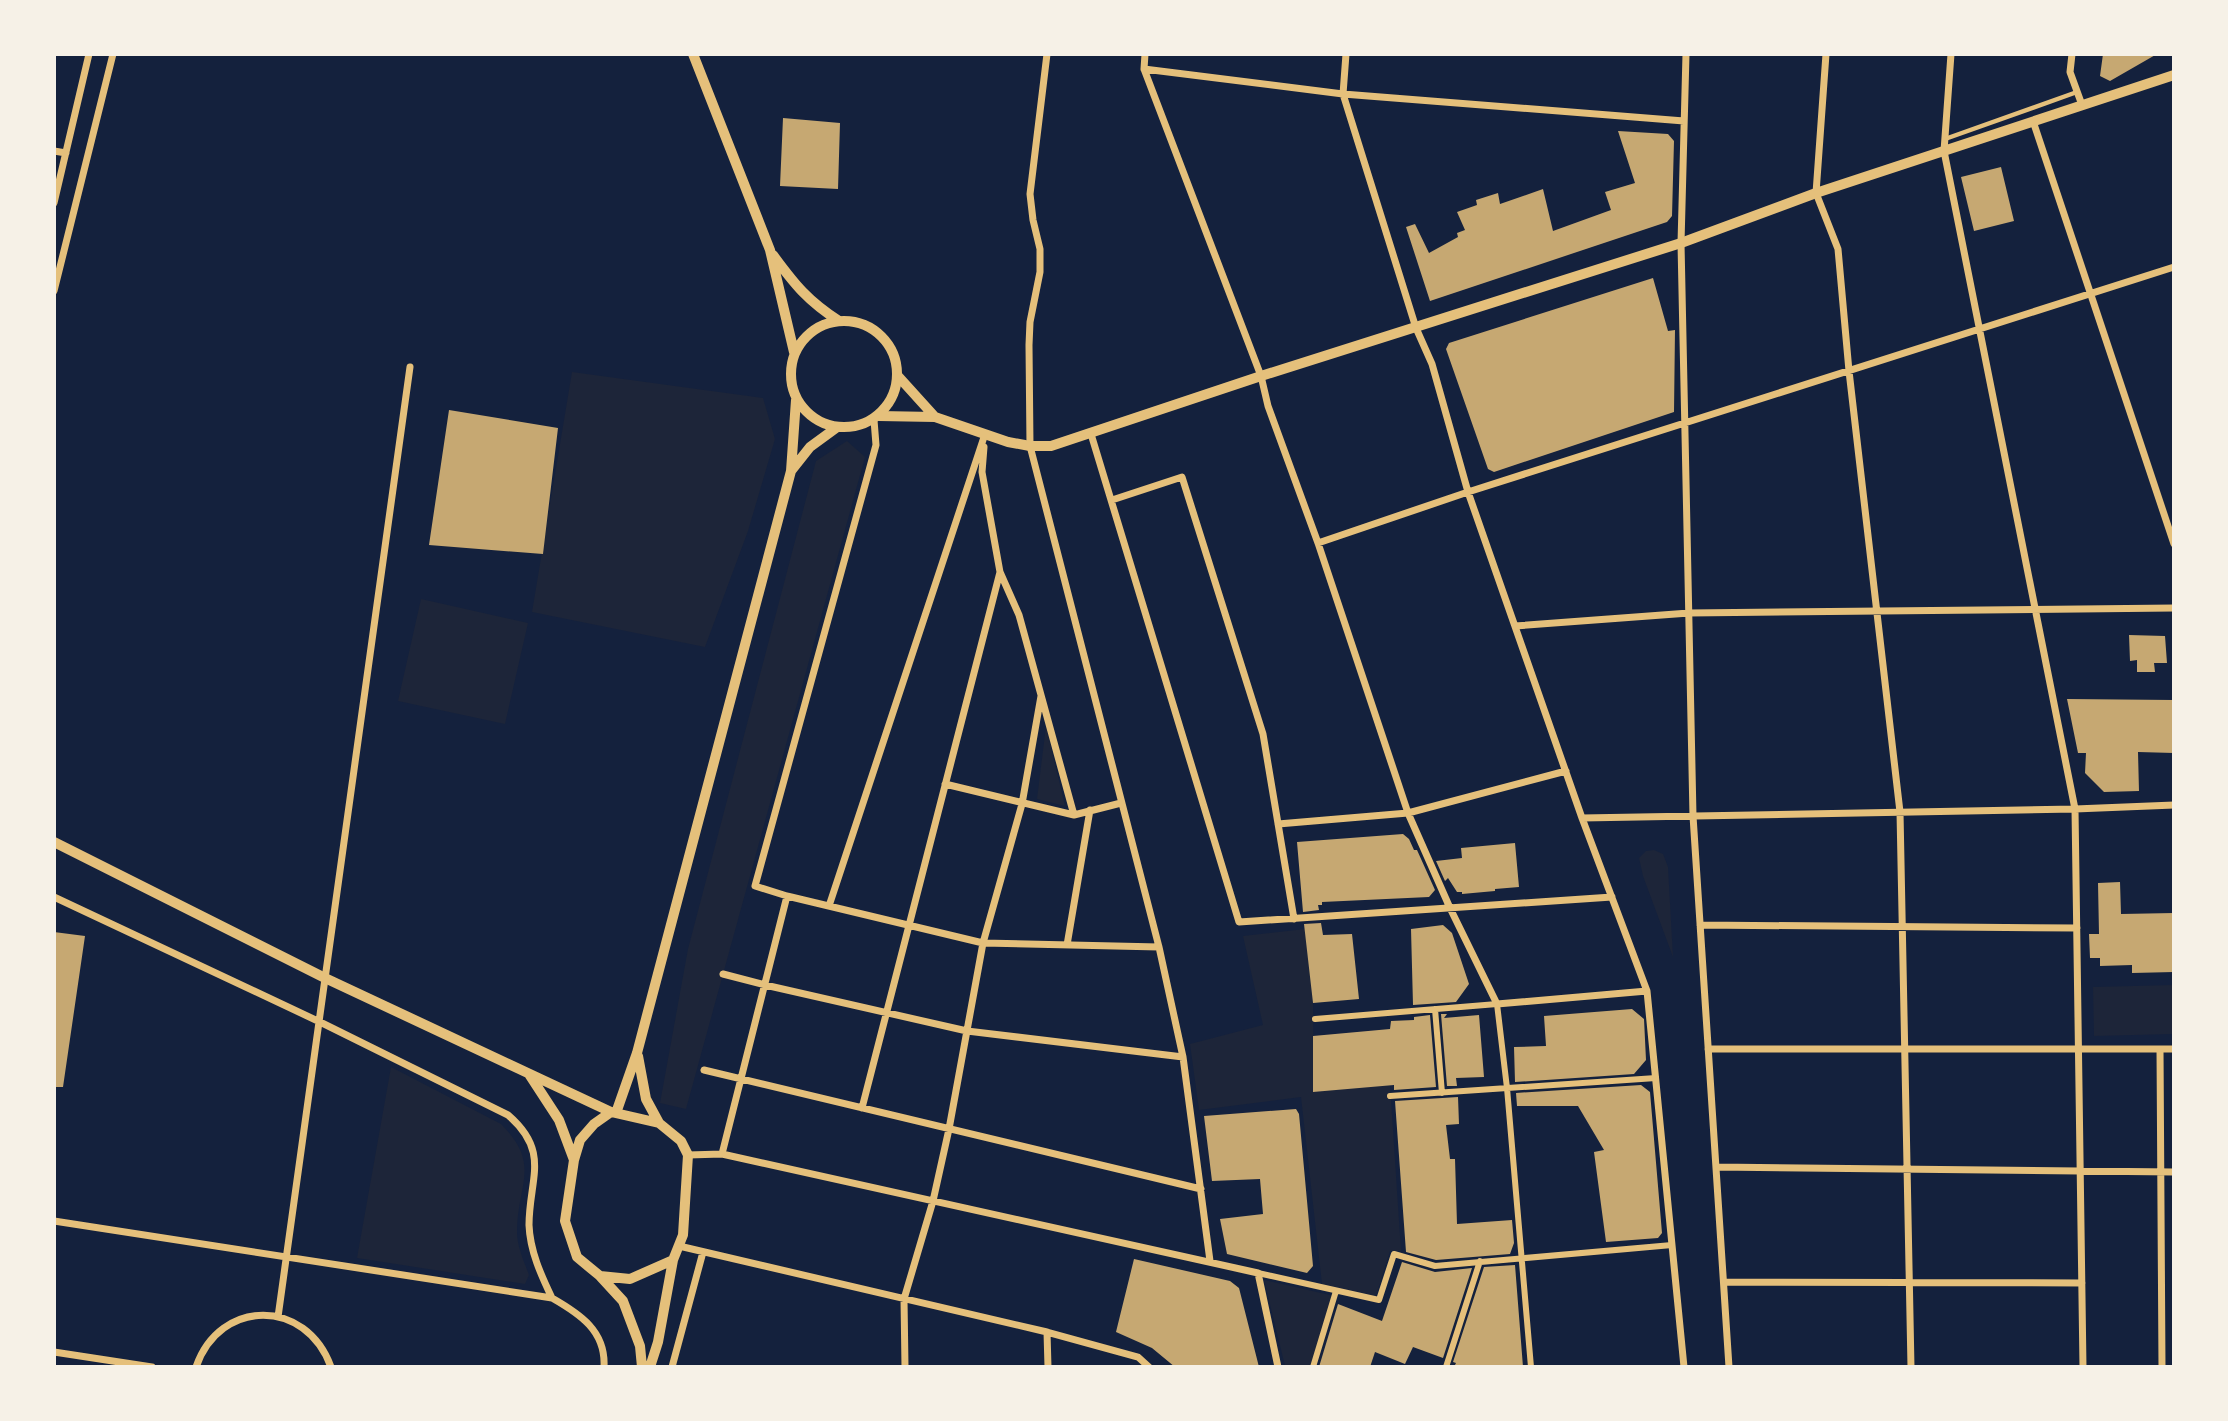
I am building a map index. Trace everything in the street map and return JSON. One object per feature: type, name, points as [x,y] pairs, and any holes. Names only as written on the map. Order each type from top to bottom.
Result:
[{"type":"main road","points":[[642,1367],[640,1346],[623,1301],[600,1276],[577,1257],[565,1221],[574,1160],[580,1140],[594,1124],[613,1112],[637,1053],[791,471],[796,400],[790,376],[794,352],[770,250],[693,54]]},
{"type":"main road","points":[[770,250],[804,295],[839,321]]},
{"type":"main road","points":[[794,352],[806,336],[821,325],[854,321],[868,326],[890,346],[898,374],[892,397],[876,418],[856,427],[836,428],[812,419],[796,400]]},
{"type":"main road","points":[[791,471],[810,446],[836,428]]},
{"type":"main road","points":[[54,842],[325,978],[613,1112],[659,1124],[681,1141],[688,1155],[683,1236],[673,1260],[659,1342],[650,1367]]},
{"type":"main road","points":[[637,1053],[646,1099],[659,1124]]},
{"type":"main road","points":[[529,1074],[559,1120],[574,1160]]},
{"type":"main road","points":[[600,1276],[630,1279],[673,1260]]},
{"type":"street","points":[[54,203],[89,54]]},
{"type":"street","points":[[54,291],[113,54]]},
{"type":"street","points":[[1047,54],[1030,194],[1040,249],[1040,272],[1028,345],[1030,446],[1159,947],[1183,1057],[1210,1261]]},
{"type":"street","points":[[1145,54],[1144,69],[1261,376],[1268,406],[1318,543],[1408,813],[1497,1004],[1523,1258],[1531,1367]]},
{"type":"street","points":[[1346,54],[1343,94],[1416,328],[1432,364],[1468,492],[1582,818],[1647,991],[1684,1367]]},
{"type":"street","points":[[1686,54],[1681,243],[1693,816],[1729,1367]]},
{"type":"street","points":[[1826,54],[1816,193],[1838,249],[1849,371],[1900,812],[1911,1367]]},
{"type":"street","points":[[1951,54],[1944,151],[2075,809],[2083,1367]]},
{"type":"street","points":[[2072,54],[2070,72],[2082,105]]},
{"type":"street","points":[[1144,69],[1343,94],[1684,121]]},
{"type":"street","points":[[1159,947],[983,943],[755,886],[876,446],[876,418],[935,416],[985,434],[1030,446],[1051,446],[1261,376],[1681,243],[1816,193],[2174,75]]},
{"type":"street","points":[[2034,121],[2174,544]]},
{"type":"street","points":[[54,151],[66,153]]},
{"type":"street","points":[[1318,543],[1468,492],[2174,267]]},
{"type":"street","points":[[278,1317],[410,367]]},
{"type":"street","points":[[898,374],[935,416]]},
{"type":"street","points":[[985,434],[982,472],[1000,572],[1019,615],[1074,815]]},
{"type":"street","points":[[828,906],[985,434]]},
{"type":"street","points":[[1091,434],[1239,922],[1612,897]]},
{"type":"street","points":[[1112,500],[1182,477],[1263,734],[1294,919]]},
{"type":"street","points":[[862,1108],[1000,572]]},
{"type":"street","points":[[1515,626],[1689,613],[2174,608]]},
{"type":"street","points":[[905,1367],[904,1298],[933,1201],[950,1129],[983,943],[1022,804],[1041,696]]},
{"type":"street","points":[[1278,824],[1408,813],[1566,771]]},
{"type":"street","points":[[945,784],[1074,815],[1121,803]]},
{"type":"street","points":[[1582,818],[2174,805]]},
{"type":"street","points":[[1067,945],[1090,810]]},
{"type":"street","points":[[722,1154],[787,896]]},
{"type":"street","points":[[54,897],[492,1106],[521,1126],[534,1153],[535,1173],[530,1225],[532,1249],[552,1298]]},
{"type":"street","points":[[1700,925],[2077,928]]},
{"type":"street","points":[[723,974],[967,1031],[1183,1057]]},
{"type":"street","points":[[1315,1019],[1647,991]]},
{"type":"street","points":[[1435,1009],[1442,1093]]},
{"type":"street","points":[[1708,1049],[2174,1049]]},
{"type":"street","points":[[2160,1049],[2162,1367]]},
{"type":"street","points":[[704,1070],[1201,1189]]},
{"type":"street","points":[[1390,1096],[1656,1079]]},
{"type":"street","points":[[688,1155],[722,1154],[1379,1300],[1394,1254],[1435,1266],[1672,1245]]},
{"type":"street","points":[[1716,1167],[2174,1172]]},
{"type":"street","points":[[54,1221],[552,1298],[575,1311],[595,1330],[603,1347],[604,1367]]},
{"type":"street","points":[[679,1246],[1047,1332],[1138,1357],[1149,1367]]},
{"type":"street","points":[[672,1367],[703,1252]]},
{"type":"street","points":[[1446,1367],[1479,1261]]},
{"type":"street","points":[[1258,1273],[1278,1367]]},
{"type":"street","points":[[1724,1282],[2082,1283]]},
{"type":"street","points":[[1313,1367],[1336,1291]]},
{"type":"street","points":[[196,1367],[201,1353],[213,1335],[230,1323],[250,1316],[278,1317],[292,1321],[311,1333],[325,1351],[331,1367]]},
{"type":"street","points":[[1047,1332],[1048,1367]]},
{"type":"street","points":[[54,1352],[152,1367]]},
{"type":"lane","points":[[1945,139],[2077,92]]},
{"type":"shaded area","points":[[572,372],[763,398],[775,439],[748,531],[705,647],[532,612]]},
{"type":"shaded area","points":[[847,441],[865,457],[686,1109],[660,1103],[688,949],[816,461]]},
{"type":"shaded area","points":[[421,599],[528,623],[505,724],[398,701]]},
{"type":"shaded area","points":[[1046,726],[1065,806],[1037,799]]},
{"type":"shaded area","points":[[1654,850],[1663,854],[1668,867],[1673,957],[1639,858],[1646,851]]},
{"type":"shaded area","points":[[1305,929],[1313,1003],[1314,1092],[1390,1085],[1401,1251],[1390,1251],[1376,1296],[1322,1284],[1301,1097],[1199,1110],[1190,1044],[1263,1025],[1243,936]]},
{"type":"shaded area","points":[[2174,985],[2174,1034],[2094,1036],[2093,987]]},
{"type":"shaded area","points":[[391,1067],[501,1124],[513,1138],[521,1151],[524,1164],[517,1232],[519,1249],[529,1275],[525,1284],[357,1258]]},
{"type":"shaded area","points":[[1264,1280],[1334,1296],[1312,1367],[1285,1366]]},
{"type":"building","points":[[2103,54],[2157,54],[2110,81],[2100,76]]},
{"type":"building","points":[[783,118],[840,123],[838,189],[780,186]]},
{"type":"building","points":[[1618,131],[1668,134],[1674,141],[1672,216],[1667,222],[1430,301],[1406,227],[1415,224],[1429,253],[1458,237],[1457,233],[1465,230],[1457,212],[1477,205],[1476,200],[1498,193],[1500,204],[1543,189],[1553,231],[1611,210],[1605,192],[1635,183]]},
{"type":"building","points":[[2001,167],[2014,221],[1974,231],[1961,177]]},
{"type":"building","points":[[1653,278],[1668,331],[1675,330],[1674,412],[1494,472],[1488,469],[1446,349],[1449,343]]},
{"type":"building","points":[[449,410],[558,428],[543,554],[429,545]]},
{"type":"building","points":[[2129,635],[2165,636],[2167,663],[2154,663],[2155,672],[2137,672],[2137,660],[2130,661]]},
{"type":"building","points":[[2067,699],[2174,700],[2174,753],[2138,752],[2139,791],[2104,792],[2085,773],[2086,753],[2078,753]]},
{"type":"building","points":[[1403,834],[1409,839],[1414,850],[1417,850],[1435,890],[1429,897],[1322,902],[1322,905],[1318,905],[1319,910],[1303,912],[1297,842]]},
{"type":"building","points":[[1515,843],[1519,887],[1462,894],[1457,892],[1448,878],[1445,881],[1436,861],[1462,858],[1461,848]]},
{"type":"building","points":[[2120,882],[2121,914],[2174,913],[2174,972],[2132,973],[2132,965],[2100,966],[2100,958],[2090,958],[2089,934],[2099,934],[2098,883]]},
{"type":"building","points":[[1321,923],[1323,935],[1352,934],[1359,999],[1313,1003],[1304,924]]},
{"type":"building","points":[[1443,925],[1452,933],[1469,984],[1456,1002],[1413,1005],[1411,929]]},
{"type":"building","points":[[54,932],[85,936],[63,1087],[54,1087]]},
{"type":"building","points":[[1632,1009],[1644,1019],[1646,1060],[1634,1074],[1515,1082],[1514,1047],[1546,1046],[1544,1016]]},
{"type":"building","points":[[1441,1014],[1447,1014],[1444,1018],[1479,1015],[1484,1077],[1456,1078],[1457,1086],[1447,1086]]},
{"type":"building","points":[[1430,1015],[1436,1087],[1394,1090],[1394,1085],[1313,1092],[1313,1036],[1390,1029],[1391,1021],[1414,1020],[1414,1017]]},
{"type":"building","points":[[1641,1085],[1650,1092],[1662,1233],[1658,1238],[1606,1242],[1594,1152],[1604,1150],[1578,1106],[1517,1106],[1516,1093]]},
{"type":"building","points":[[1458,1097],[1459,1124],[1446,1125],[1450,1159],[1455,1159],[1457,1224],[1512,1220],[1514,1243],[1510,1254],[1436,1260],[1406,1252],[1395,1101]]},
{"type":"building","points":[[1296,1109],[1299,1114],[1313,1266],[1307,1273],[1227,1254],[1220,1219],[1263,1214],[1260,1179],[1212,1181],[1204,1116]]},
{"type":"building","points":[[1134,1259],[1230,1281],[1239,1288],[1259,1367],[1175,1367],[1152,1348],[1116,1332]]},
{"type":"building","points":[[1402,1262],[1435,1272],[1472,1268],[1443,1358],[1413,1347],[1405,1364],[1375,1352],[1370,1367],[1319,1367],[1338,1304],[1382,1321]]},
{"type":"building","points":[[1515,1265],[1523,1367],[1454,1367],[1456,1363],[1453,1362],[1484,1267]]}]
